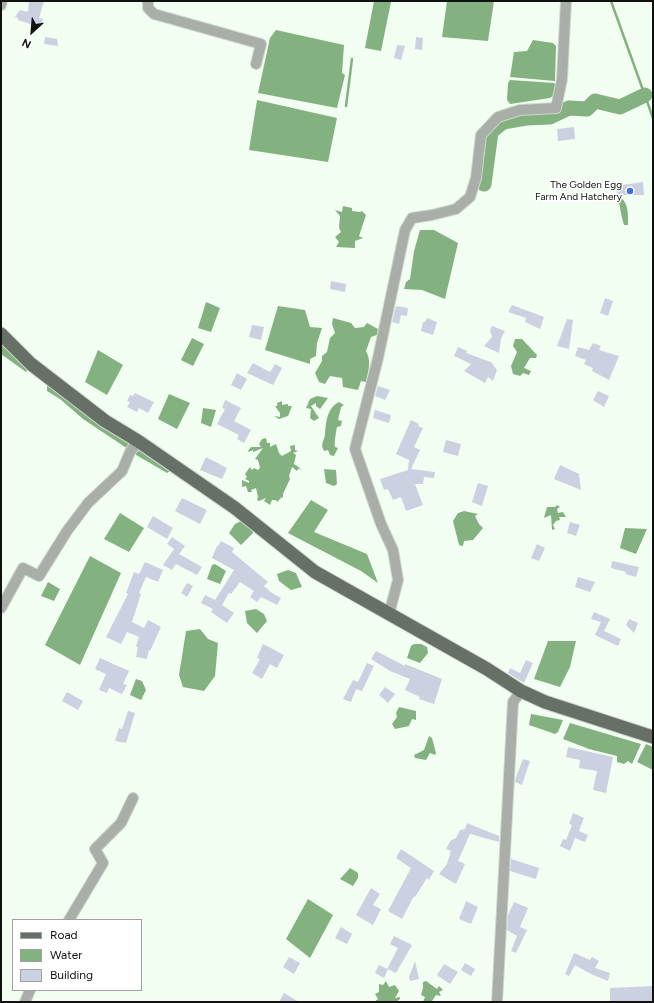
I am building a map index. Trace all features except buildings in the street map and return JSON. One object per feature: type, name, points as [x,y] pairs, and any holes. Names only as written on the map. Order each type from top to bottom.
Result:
[{"type":"main road","points":[[1,334],[31,364],[105,421],[138,441],[235,508],[315,572],[487,669],[521,692],[653,738]]},
{"type":"street","points":[[1,5],[2,1]]},
{"type":"street","points":[[148,1],[148,8],[154,14],[261,44],[256,64]]},
{"type":"street","points":[[389,614],[398,580],[393,550],[381,524],[355,449],[378,358],[405,230],[412,218],[456,209],[470,197],[476,178],[481,135],[498,117],[520,110],[556,108],[562,79],[566,1]]},
{"type":"street","points":[[1,608],[23,568],[39,576],[67,531],[88,503],[122,471],[130,452],[138,441]]},
{"type":"street","points":[[497,1002],[513,702],[521,692]]},
{"type":"street","points":[[70,919],[103,863],[95,849],[121,823],[133,798]]},
{"type":"street","points":[[24,1002],[30,991]]},
{"type":"water","points":[[374,1],[391,2],[381,51],[365,48]]},
{"type":"water","points":[[447,1],[494,1],[488,41],[442,37]]},
{"type":"water","points":[[276,30],[344,45],[342,73],[345,75],[337,108],[258,93],[270,38]]},
{"type":"water","points":[[533,40],[553,43],[556,46],[555,81],[510,77],[514,52],[527,51]]},
{"type":"water","points":[[510,80],[554,83],[556,85],[553,96],[550,98],[510,104],[507,100],[508,83]]},
{"type":"water","points":[[257,100],[337,118],[328,162],[249,150]]},
{"type":"water","points":[[620,197],[625,202],[628,213],[628,225],[624,225],[623,222],[618,200]]},
{"type":"water","points":[[343,206],[352,208],[352,211],[362,211],[366,215],[359,236],[363,238],[355,241],[355,248],[336,247],[339,242],[335,237],[341,232],[339,228],[340,216],[335,210],[342,212]]},
{"type":"water","points":[[420,230],[434,230],[458,243],[445,299],[422,290],[404,289],[406,282],[410,279],[414,251]]},
{"type":"water","points":[[206,302],[220,308],[211,332],[198,328]]},
{"type":"water","points":[[278,306],[305,310],[310,327],[322,328],[317,343],[316,356],[310,359],[310,364],[265,350]]},
{"type":"water","points":[[333,318],[351,323],[355,328],[364,327],[367,323],[378,329],[377,335],[371,337],[366,351],[369,363],[366,382],[361,381],[358,390],[343,387],[342,378],[330,376],[325,384],[319,382],[315,373],[322,361],[322,356],[327,352],[330,338],[335,333],[332,324]]},
{"type":"water","points":[[192,338],[204,344],[193,366],[181,360]]},
{"type":"water","points":[[515,339],[522,339],[537,355],[536,358],[530,358],[524,368],[531,371],[529,375],[523,373],[520,376],[513,374],[511,366],[517,352],[513,346]]},
{"type":"water","points":[[4,343],[31,364],[26,372],[1,354],[1,347]]},
{"type":"water","points":[[98,350],[123,365],[107,395],[85,382]]},
{"type":"water","points":[[47,385],[55,387],[130,443],[128,449],[83,419],[60,399],[47,391]]},
{"type":"water","points":[[169,394],[190,403],[177,429],[158,419]]},
{"type":"water","points":[[317,396],[328,398],[320,409],[316,406],[316,403],[311,406],[319,418],[314,421],[310,418],[311,409],[306,408],[310,399]]},
{"type":"water","points":[[282,401],[282,405],[288,404],[288,406],[292,406],[288,416],[279,419],[274,416],[280,417],[280,413],[275,406],[277,406],[277,403]]},
{"type":"water","points":[[339,402],[344,405],[341,407],[338,420],[342,421],[341,426],[337,427],[335,447],[338,448],[334,456],[330,455],[328,450],[324,451],[322,444],[325,436],[328,416],[332,408]]},
{"type":"water","points":[[203,408],[216,410],[211,427],[201,423]]},
{"type":"water","points":[[266,438],[267,443],[270,443],[270,447],[276,444],[279,453],[282,456],[291,451],[290,446],[295,445],[295,450],[298,451],[293,453],[296,455],[294,464],[300,468],[301,471],[299,468],[297,471],[292,467],[289,476],[290,479],[283,494],[283,498],[282,497],[277,502],[276,500],[272,500],[270,505],[264,501],[266,498],[259,501],[257,500],[258,497],[256,488],[251,490],[252,492],[248,492],[246,486],[242,487],[242,480],[249,483],[249,481],[245,479],[247,477],[245,474],[250,467],[252,470],[254,468],[258,470],[260,468],[258,460],[255,459],[263,448],[253,452],[253,450],[248,451],[251,447],[261,447],[259,444],[262,439]]},
{"type":"water","points":[[134,446],[172,470],[167,473],[131,452]]},
{"type":"water","points":[[324,469],[336,470],[337,484],[334,486],[326,483]]},
{"type":"water","points":[[311,500],[328,510],[314,532],[367,554],[378,583],[361,571],[288,533]]},
{"type":"water","points":[[557,505],[560,507],[557,509],[558,513],[563,512],[566,517],[559,517],[560,520],[556,521],[553,525],[555,529],[552,530],[551,515],[544,518],[547,507],[555,507]]},
{"type":"water","points":[[464,511],[478,514],[475,516],[483,528],[473,540],[464,541],[463,546],[459,545],[453,521],[458,513]]},
{"type":"water","points":[[120,513],[144,528],[129,552],[104,539]]},
{"type":"water","points":[[243,520],[251,526],[253,533],[241,545],[229,533],[235,524]]},
{"type":"water","points":[[625,528],[647,529],[636,554],[620,548]]},
{"type":"water","points":[[90,556],[121,573],[80,665],[45,645]]},
{"type":"water","points":[[215,564],[226,571],[220,584],[207,579],[212,565]]},
{"type":"water","points":[[288,570],[296,573],[302,587],[291,590],[279,581],[277,574]]},
{"type":"water","points":[[48,582],[60,589],[54,601],[41,596]]},
{"type":"water","points":[[256,609],[264,614],[267,621],[257,633],[247,623],[245,611]]},
{"type":"water","points":[[200,629],[208,639],[218,643],[215,676],[204,691],[183,687],[179,675],[186,631]]},
{"type":"water","points":[[548,641],[576,641],[570,667],[560,687],[534,679]]},
{"type":"water","points":[[414,644],[421,644],[427,647],[428,653],[420,663],[407,658],[411,646]]},
{"type":"water","points":[[136,679],[142,681],[146,690],[141,700],[130,695]]},
{"type":"water","points":[[399,707],[416,711],[416,720],[412,719],[409,726],[395,729],[392,724],[397,717],[396,713]]},
{"type":"water","points":[[531,714],[563,720],[558,732],[555,734],[529,725]]},
{"type":"water","points":[[570,723],[641,744],[632,764],[628,761],[624,764],[617,762],[617,756],[589,749],[563,739]]},
{"type":"water","points":[[429,736],[432,738],[436,753],[435,755],[430,753],[426,760],[415,758],[414,755],[424,750]]},
{"type":"water","points":[[646,744],[653,747],[653,770],[637,762]]},
{"type":"water","points":[[350,868],[358,873],[358,878],[353,886],[340,879]]},
{"type":"water","points":[[308,899],[333,915],[310,958],[286,939]]},
{"type":"water","points":[[386,981],[389,987],[395,985],[399,991],[395,998],[400,997],[400,999],[396,1002],[374,1002],[378,999],[375,994],[379,992],[379,984],[383,985]]},
{"type":"water","points":[[426,981],[437,989],[439,986],[443,990],[439,992],[441,996],[436,995],[432,1001],[423,1002],[425,997],[421,995],[423,982]]},
{"type":"waterway","points":[[611,1],[653,118]]},
{"type":"waterway","points":[[346,106],[352,59]]},
{"type":"waterway","points":[[484,184],[491,132],[503,122],[526,118],[550,117],[569,108],[587,109],[595,101],[620,107],[645,95]]},
{"type":"place","name":"The Golden Egg Farm And Hatchery","points":[[630,191]]}]
